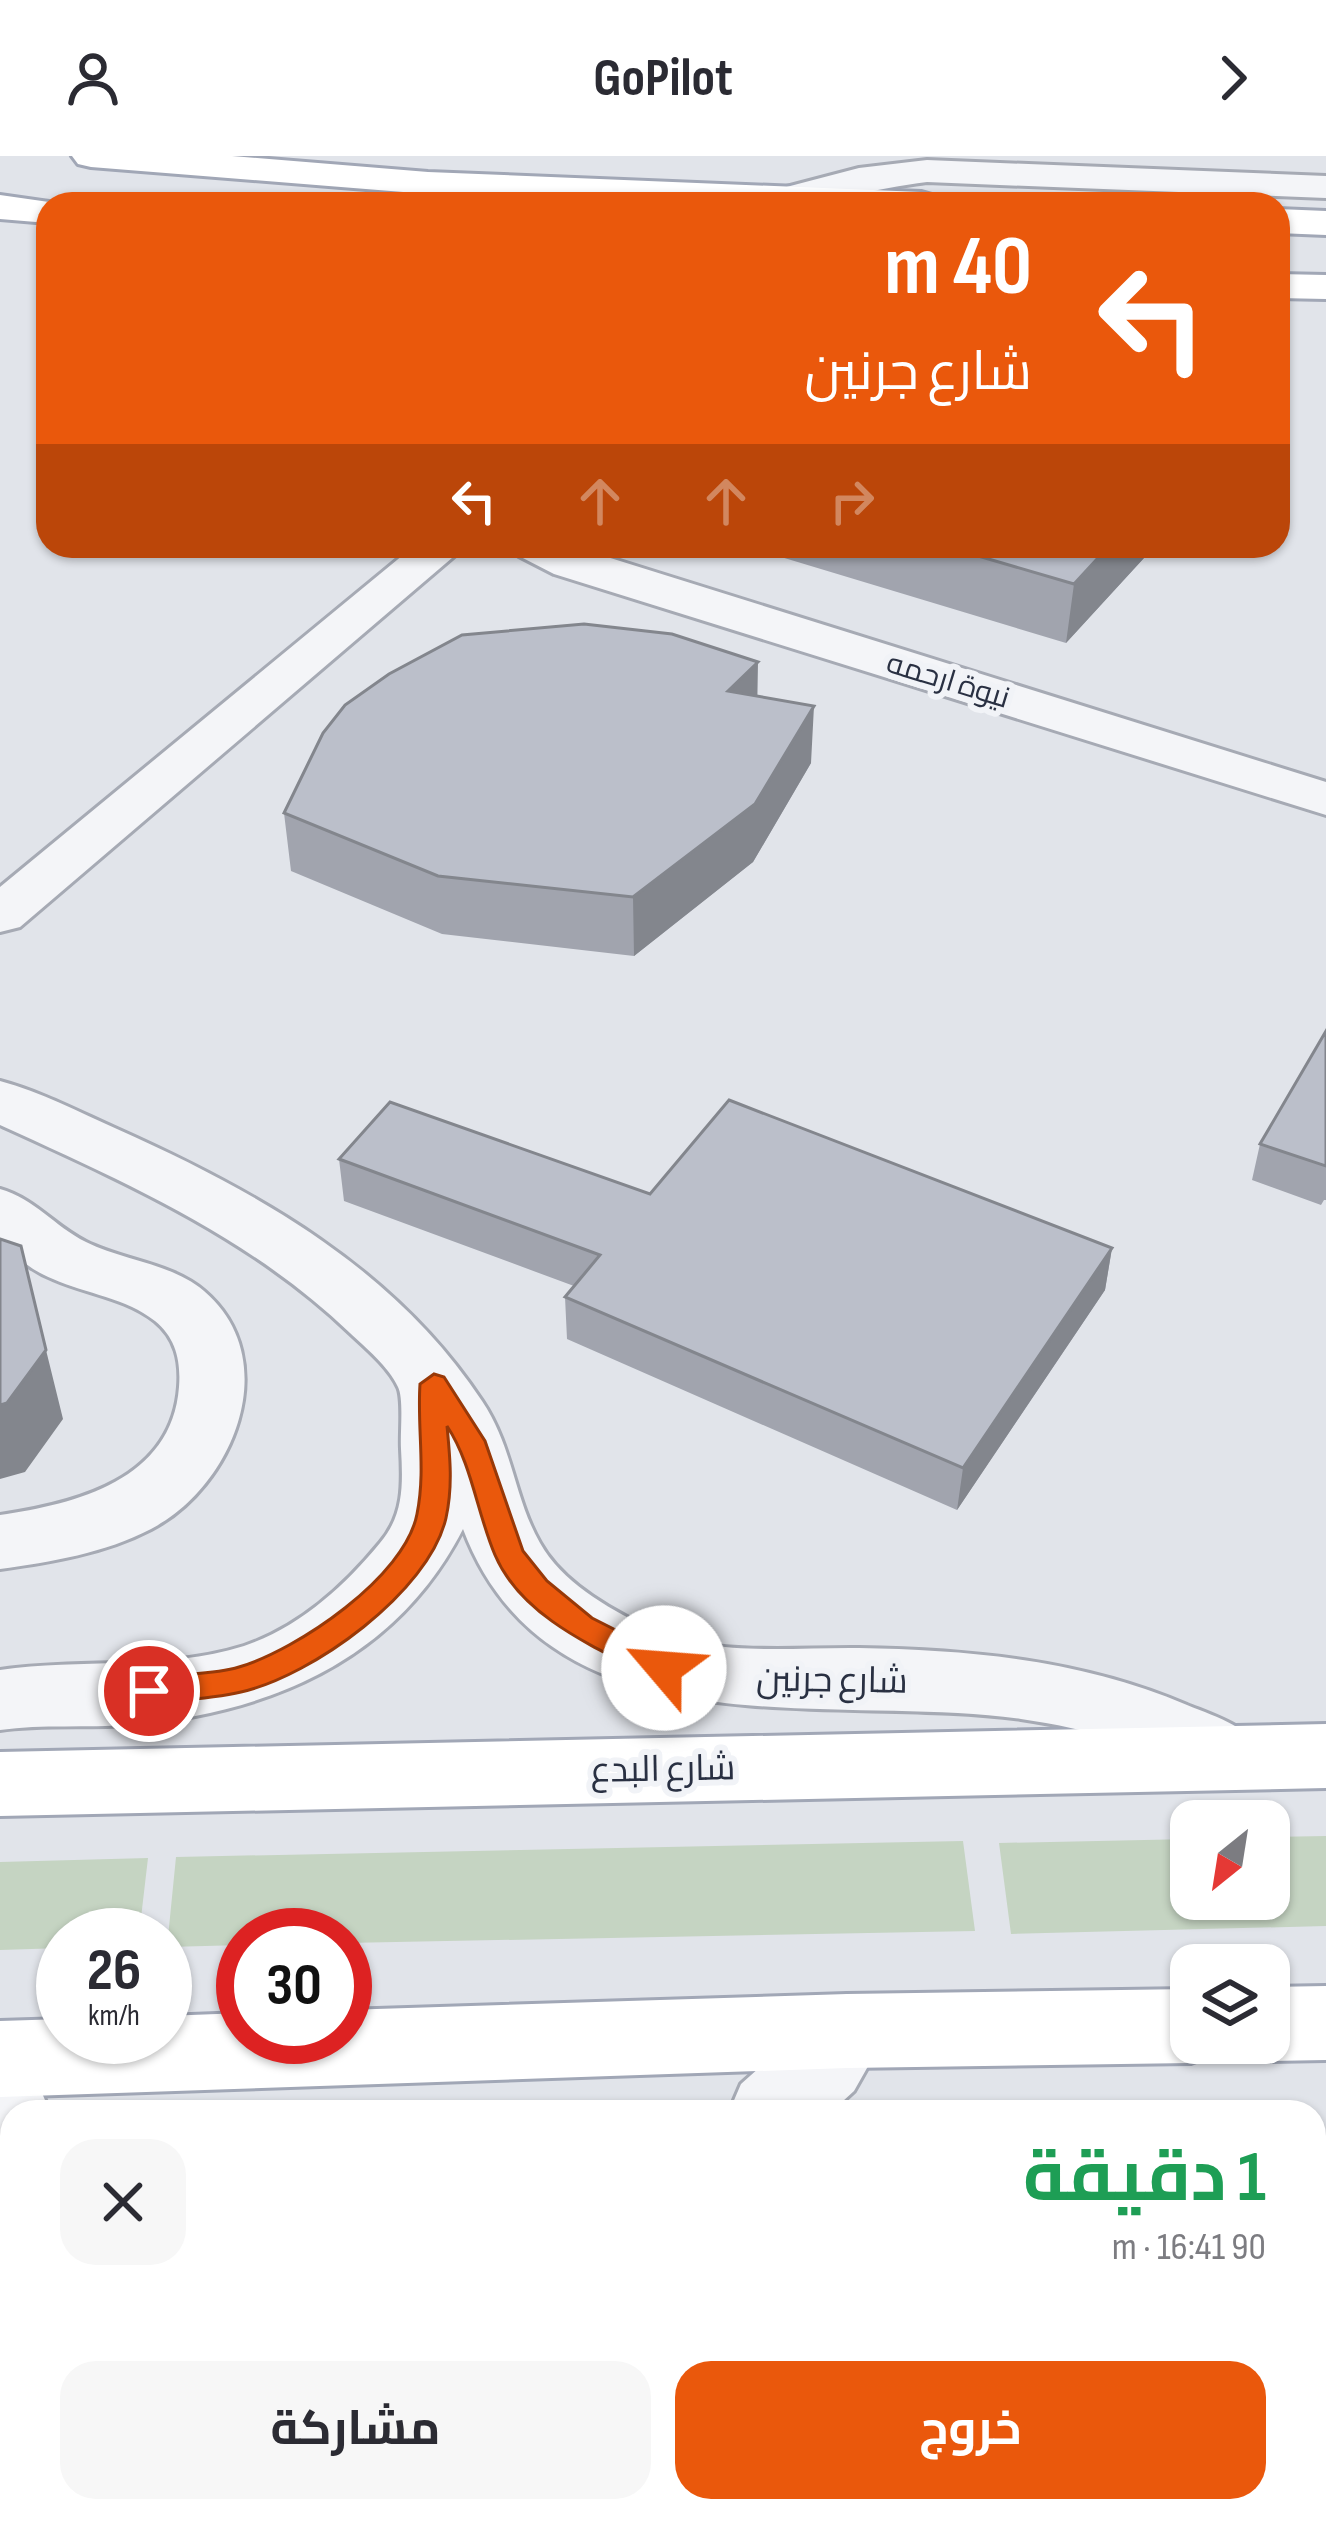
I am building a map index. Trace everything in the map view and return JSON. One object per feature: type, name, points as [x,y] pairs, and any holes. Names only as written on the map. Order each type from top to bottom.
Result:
[{"type":"main road","points":[[91,156],[428,183],[645,192]]},
{"type":"main road","points":[[0,207],[36,210]]},
{"type":"main road","points":[[1290,222],[1326,223]]},
{"type":"main road","points":[[1290,286],[1326,287]]},
{"type":"main road","name":"شارع البدع","points":[[0,1784],[1326,1756]]},
{"type":"main road","points":[[1290,2024],[1326,2023]]},
{"type":"main road","points":[[0,2059],[1170,2026]]},
{"type":"street","points":[[810,192],[859,178],[927,171],[1326,187]]},
{"type":"street","name":"نيوة ارحمه","points":[[1,913],[490,558]]},
{"type":"street","name":"نيوة ارحمه","points":[[494,558],[1326,799]]},
{"type":"street","name":"شارع جرنين","points":[[0,1101],[220,1201],[268,1229],[382,1322],[434,1384],[471,1441],[510,1556],[536,1589],[581,1626],[664,1668],[754,1682],[895,1678],[1047,1694],[1142,1719],[1228,1758]]},
{"type":"street","points":[[0,1211],[56,1254],[142,1283],[196,1322],[212,1354],[213,1395],[201,1433],[177,1473],[139,1505],[79,1532],[0,1542]]},
{"type":"street","points":[[0,1700],[83,1697],[240,1680],[314,1649],[363,1612],[404,1566],[430,1522],[437,1472],[434,1384]]},
{"type":"street","points":[[785,2100],[824,2065],[848,2032]]},
{"type":"green space","points":[[1326,1836],[1326,1926],[1011,1934],[999,1843],[1170,1839],[1170,1920],[1290,1920],[1290,1837]]},
{"type":"green space","points":[[963,1841],[975,1931],[372,1942],[372,1908],[216,1908],[216,1946],[192,1946],[192,1908],[171,1908],[176,1857]]},
{"type":"green space","points":[[148,1858],[142,1908],[36,1908],[36,1949],[0,1950],[0,1862]]},
{"type":"building","points":[[985,558],[1098,558],[1074,584]]},
{"type":"building","points":[[584,624],[672,634],[758,662],[728,691],[814,706],[755,804],[633,897],[438,876],[284,813],[323,733],[345,705],[389,674],[462,635]]},
{"type":"building","points":[[1326,1031],[1326,1166],[1260,1144]]},
{"type":"building","points":[[729,1100],[1112,1248],[963,1468],[565,1297],[600,1255],[339,1159],[390,1102],[650,1194]]},
{"type":"building","points":[[0,1239],[21,1246],[46,1350],[7,1403],[0,1405]]},
{"type":"route","points":[[149,1691],[240,1680],[314,1649],[363,1612],[404,1566],[430,1522],[437,1472],[434,1384],[471,1441],[510,1556],[536,1589],[581,1626],[664,1668]]}]
